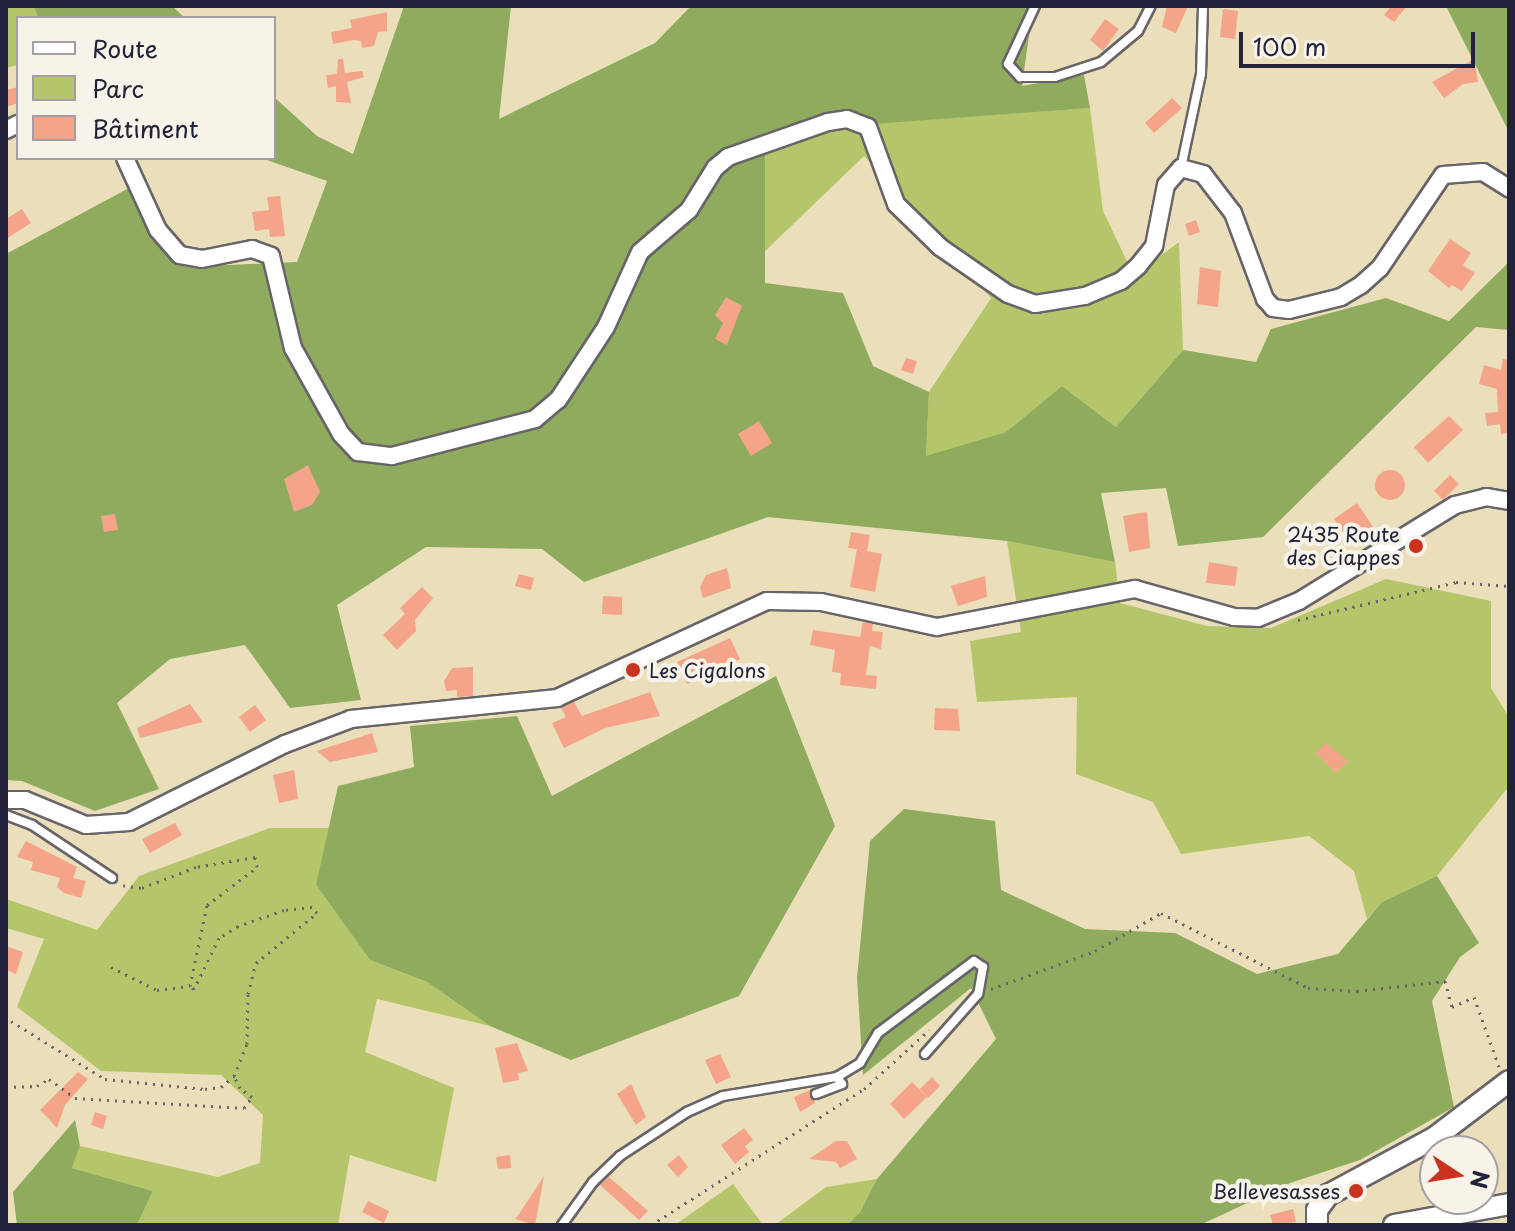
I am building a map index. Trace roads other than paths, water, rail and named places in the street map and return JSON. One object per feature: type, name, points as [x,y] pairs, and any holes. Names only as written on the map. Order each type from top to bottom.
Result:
[{"type":"street","points":[[126,160],[158,230],[180,255],[202,259],[252,249],[271,256],[293,348],[341,434],[358,452],[392,456],[535,419],[558,400],[606,327],[651,238],[689,210],[728,157],[795,131],[847,119],[868,127],[896,204],[940,247],[1008,294],[1035,304],[1085,296],[1121,281],[1138,266],[1154,246],[1166,185],[1181,168],[1203,174],[1233,213],[1265,299],[1273,308],[1289,310],[1341,297],[1361,285],[1380,268],[1443,175],[1483,172],[1509,188]]},
{"type":"street","points":[[6,800],[25,800],[86,825],[129,822],[285,744],[351,719],[557,698],[767,601],[821,602],[937,627],[1120,588],[1234,617],[1269,615],[1455,505],[1486,497],[1509,501]]},
{"type":"street","points":[[1317,1225],[1317,1210],[1328,1195],[1434,1138],[1505,1078]]},
{"type":"street","points":[[1394,1225],[1509,1204]]},
{"type":"lane","points":[[1035,6],[1008,64],[1020,77],[1055,77],[1101,62],[1138,31],[1151,6]]},
{"type":"lane","points":[[1181,168],[1201,74],[1203,6]]},
{"type":"lane","points":[[6,815],[32,825],[112,878]]},
{"type":"lane","points":[[562,1225],[593,1182],[620,1156],[687,1112],[723,1096],[837,1077],[860,1063],[878,1033],[974,961],[983,967],[978,994],[925,1054]]},
{"type":"lane","points":[[816,1094],[842,1084],[837,1077]]},
{"type":"place","name":"2435 Route des Ciappes","points":[[1416,546]]},
{"type":"place","name":"Les Cigalons","points":[[633,670]]},
{"type":"place","name":"Bellevesasses","points":[[1356,1191]]}]
